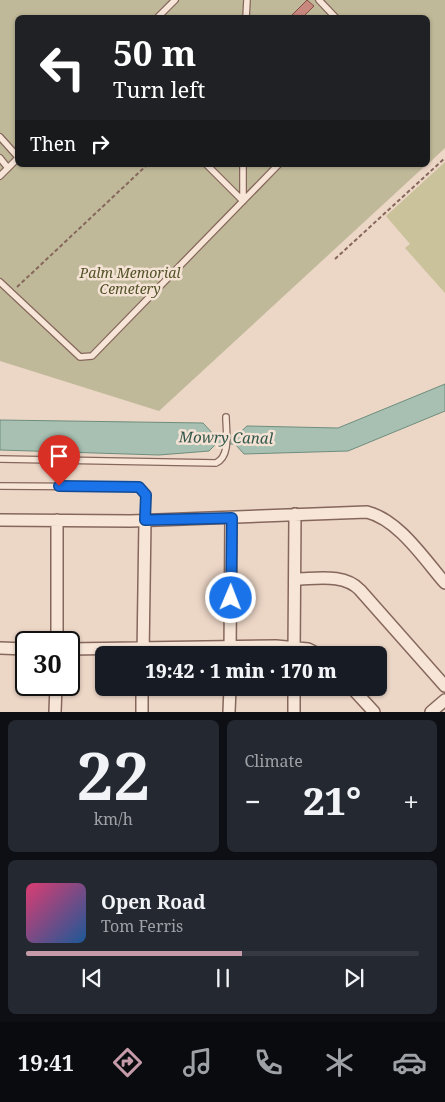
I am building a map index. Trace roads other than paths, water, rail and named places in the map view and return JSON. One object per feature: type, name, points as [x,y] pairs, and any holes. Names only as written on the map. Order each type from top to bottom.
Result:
[{"type":"street","points":[[0,520],[145,520],[359,512],[380,516],[399,531],[445,583]]},
{"type":"street","points":[[294,646],[295,514]]},
{"type":"street","points":[[230,646],[232,518]]},
{"type":"street","points":[[57,520],[57,631]]},
{"type":"street","points":[[143,646],[145,520]]},
{"type":"street","points":[[295,579],[341,579],[352,582],[445,686]]},
{"type":"street","points":[[0,648],[15,649]]},
{"type":"street","points":[[80,649],[95,650]]},
{"type":"street","points":[[55,712],[56,696]]},
{"type":"street","points":[[142,696],[142,712]]},
{"type":"street","points":[[229,712],[230,696]]},
{"type":"street","points":[[294,696],[294,712]]},
{"type":"street","points":[[359,696],[374,712]]},
{"type":"street","points":[[431,712],[445,700]]},
{"type":"lane","points":[[161,15],[175,0]]},
{"type":"lane","points":[[246,15],[247,0]]},
{"type":"lane","points":[[319,0],[333,15]]},
{"type":"lane","points":[[0,137],[15,154]]},
{"type":"lane","points":[[0,158],[8,168]]},
{"type":"lane","points":[[0,176],[15,161]]},
{"type":"lane","points":[[209,167],[243,201]]},
{"type":"lane","points":[[243,167],[243,201]]},
{"type":"lane","points":[[0,282],[80,357],[92,356],[276,167]]},
{"type":"lane","points":[[0,459],[216,463],[222,460],[226,446],[226,417]]},
{"type":"lane","points":[[0,486],[139,487],[146,495],[145,520]]},
{"type":"water","name":"Mowry Canal","points":[[445,384],[445,411],[348,451],[244,454],[235,444],[216,444],[209,451],[159,455],[0,450],[0,420],[203,423],[216,437],[235,437],[247,426],[338,428]]},
{"type":"park label","name":"Palm Memorial Cemetery","points":[[130,282]]}]
